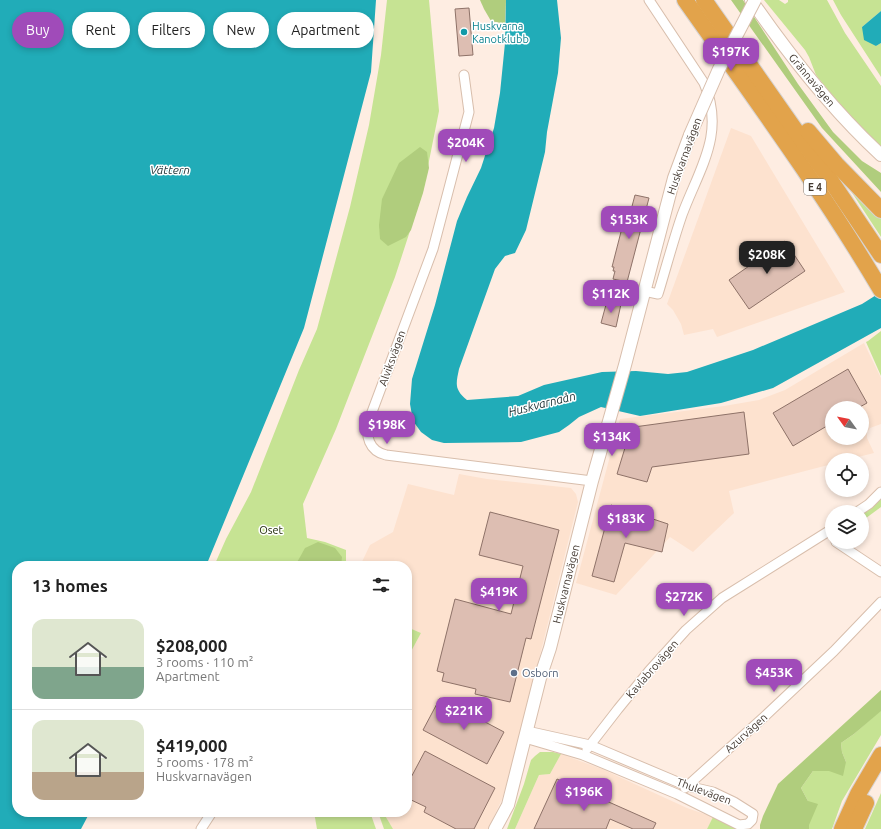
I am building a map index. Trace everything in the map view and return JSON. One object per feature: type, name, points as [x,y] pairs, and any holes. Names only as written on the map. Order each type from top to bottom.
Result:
[{"type":"highway","name":"E 4","points":[[685,0],[812,183],[879,287]]},
{"type":"highway","name":"E 4","points":[[704,0],[831,180],[881,255]]},
{"type":"highway","points":[[754,71],[836,164],[881,210]]},
{"type":"highway","points":[[842,829],[858,794],[881,754]]},
{"type":"highway","points":[[854,829],[871,792],[881,775]]},
{"type":"street","points":[[644,291],[658,294],[682,215],[707,156],[712,126],[710,96],[704,83],[649,0]]},
{"type":"street","name":"Grännavägen","points":[[751,0],[818,89],[881,155]]},
{"type":"street","name":"Huskvarnavägen","points":[[495,829],[508,805],[540,678],[550,648],[592,482],[609,426],[674,178],[690,135],[719,69],[756,0]]},
{"type":"street","name":"Alviksvägen","points":[[464,75],[469,112],[433,249],[369,420],[368,432],[371,445],[374,450],[386,456],[592,482]]},
{"type":"street","points":[[868,505],[881,492]]},
{"type":"street","name":"Kavlabrovägen","points":[[583,755],[644,676],[686,630],[722,598],[825,537]]},
{"type":"street","points":[[846,549],[881,572]]},
{"type":"street","name":"Azurvägen","points":[[677,794],[765,716],[834,651],[881,602]]},
{"type":"street","name":"Thulevägen","points":[[526,734],[590,745],[687,786],[713,792],[734,802],[753,814],[752,820],[748,824],[739,825],[677,794],[583,755],[526,734]]},
{"type":"street","points":[[201,829],[209,817]]},
{"type":"shaded area","points":[[731,128],[751,136],[845,292],[717,337],[713,329],[684,335],[681,324],[673,310],[667,304]]},
{"type":"shaded area","points":[[864,343],[881,378],[881,424],[869,429],[869,401],[825,401],[825,445],[869,445],[869,442],[874,453],[869,454],[869,453],[825,453],[825,466],[729,491],[734,513],[693,552],[670,537],[616,595],[576,583],[620,419],[724,406],[759,400],[785,390]]},
{"type":"shaded area","points":[[459,474],[487,479],[571,488],[576,494],[578,502],[514,760],[502,799],[488,829],[393,829],[386,817],[412,817],[412,650],[421,633],[412,629],[412,561],[362,561],[370,545],[393,532],[408,484],[454,495]]},
{"type":"shaded area","points":[[561,754],[602,769],[687,808],[713,817],[707,829],[515,829],[539,775],[550,774]]},
{"type":"green space","name":"Oset","points":[[387,0],[429,0],[439,111],[423,191],[395,277],[336,429],[303,504],[307,538],[325,542],[346,550],[346,561],[216,561],[251,492],[299,370],[317,329],[350,207],[369,125],[381,55]]},
{"type":"green space","points":[[480,0],[506,0],[505,24],[491,21]]},
{"type":"green space","points":[[731,0],[743,0],[798,84],[833,132],[862,161],[881,173],[881,192],[822,128]]},
{"type":"green space","points":[[764,0],[779,0],[785,4],[788,0],[827,0],[845,33],[881,86],[881,147],[840,105],[816,75],[805,50]]},
{"type":"green space","points":[[833,0],[881,0],[881,11],[862,27],[876,46],[881,43],[881,77],[841,15]]},
{"type":"green space","points":[[420,147],[427,152],[429,168],[423,193],[411,230],[406,237],[388,246],[380,239],[379,225],[382,199],[399,163]]},
{"type":"green space","points":[[845,182],[881,217],[881,237]]},
{"type":"green space","points":[[881,331],[881,376],[866,342]]},
{"type":"green space","points":[[881,497],[881,507],[869,516],[869,508]]},
{"type":"green space","points":[[318,542],[335,548],[342,557],[342,561],[298,561],[305,548]]},
{"type":"green space","points":[[412,629],[421,633],[412,650]]},
{"type":"green space","points":[[881,690],[881,711],[841,743],[842,752],[846,762],[843,776],[829,771],[813,771],[801,788],[808,801],[818,804],[809,825],[809,829],[760,829],[763,816],[778,784]]},
{"type":"green space","points":[[881,710],[881,735],[842,801],[832,829],[809,829],[808,801],[801,788],[813,771],[829,771],[846,762],[842,752],[841,743],[854,734]]},
{"type":"green space","points":[[540,752],[553,752],[561,754],[550,774],[539,775],[515,829],[507,829],[524,784],[531,760]]},
{"type":"green space","points":[[881,793],[881,829],[865,829]]},
{"type":"green space","points":[[315,817],[372,817],[376,829],[317,829]]},
{"type":"green space","points":[[380,817],[386,817],[393,829],[384,829]]},
{"type":"green space","points":[[713,817],[737,829],[707,829]]},
{"type":"water","name":"Vättern","points":[[0,0],[376,0],[374,29],[374,12],[277,12],[277,48],[373,48],[371,72],[304,328],[208,561],[12,561],[12,817],[87,817],[81,829],[0,829]]},
{"type":"water","name":"Huskvarnaån","points":[[506,0],[557,0],[561,38],[558,73],[547,132],[545,152],[526,230],[515,253],[505,256],[495,269],[459,369],[457,386],[460,393],[467,400],[518,396],[544,385],[602,372],[636,371],[668,374],[687,372],[753,350],[862,304],[881,292],[881,328],[773,388],[721,403],[640,416],[601,407],[579,417],[559,432],[521,442],[444,443],[432,440],[421,432],[413,421],[410,404],[412,379],[435,305],[457,221],[481,168],[494,128],[500,93],[505,43]]},
{"type":"water","points":[[881,11],[881,43],[876,46],[864,40],[862,27]]},
{"type":"building","name":"Huskvarna Kanotklubb","points":[[469,8],[473,55],[459,56],[455,9]]},
{"type":"building","points":[[635,195],[649,198],[627,282],[613,279],[615,271],[613,271],[614,267],[612,267],[623,224],[627,225]]},
{"type":"building","points":[[785,241],[805,271],[749,309],[729,280]]},
{"type":"building","points":[[607,301],[621,304],[616,327],[601,323]]},
{"type":"building","points":[[848,369],[866,401],[825,401],[825,427],[793,446],[773,413]]},
{"type":"building","points":[[744,412],[749,454],[652,467],[647,482],[617,474],[628,438],[634,437],[634,427]]},
{"type":"building","points":[[611,505],[668,524],[662,552],[625,543],[614,582],[592,576]]},
{"type":"building","points":[[490,512],[559,530],[531,639],[526,638],[510,702],[475,694],[476,689],[442,681],[444,673],[437,671],[455,599],[511,614],[523,566],[479,555]]},
{"type":"building","points":[[440,698],[504,732],[487,764],[423,730]]},
{"type":"building","points":[[425,751],[495,788],[474,829],[456,829],[424,812],[426,807],[412,800],[412,776]]},
{"type":"building","points":[[557,779],[656,823],[653,829],[633,829],[610,819],[606,829],[534,829]]},
{"type":"place","name":"Huskvarna Kanotklubb","points":[[464,32]]},
{"type":"place","name":"Osborn","points":[[514,673]]}]
